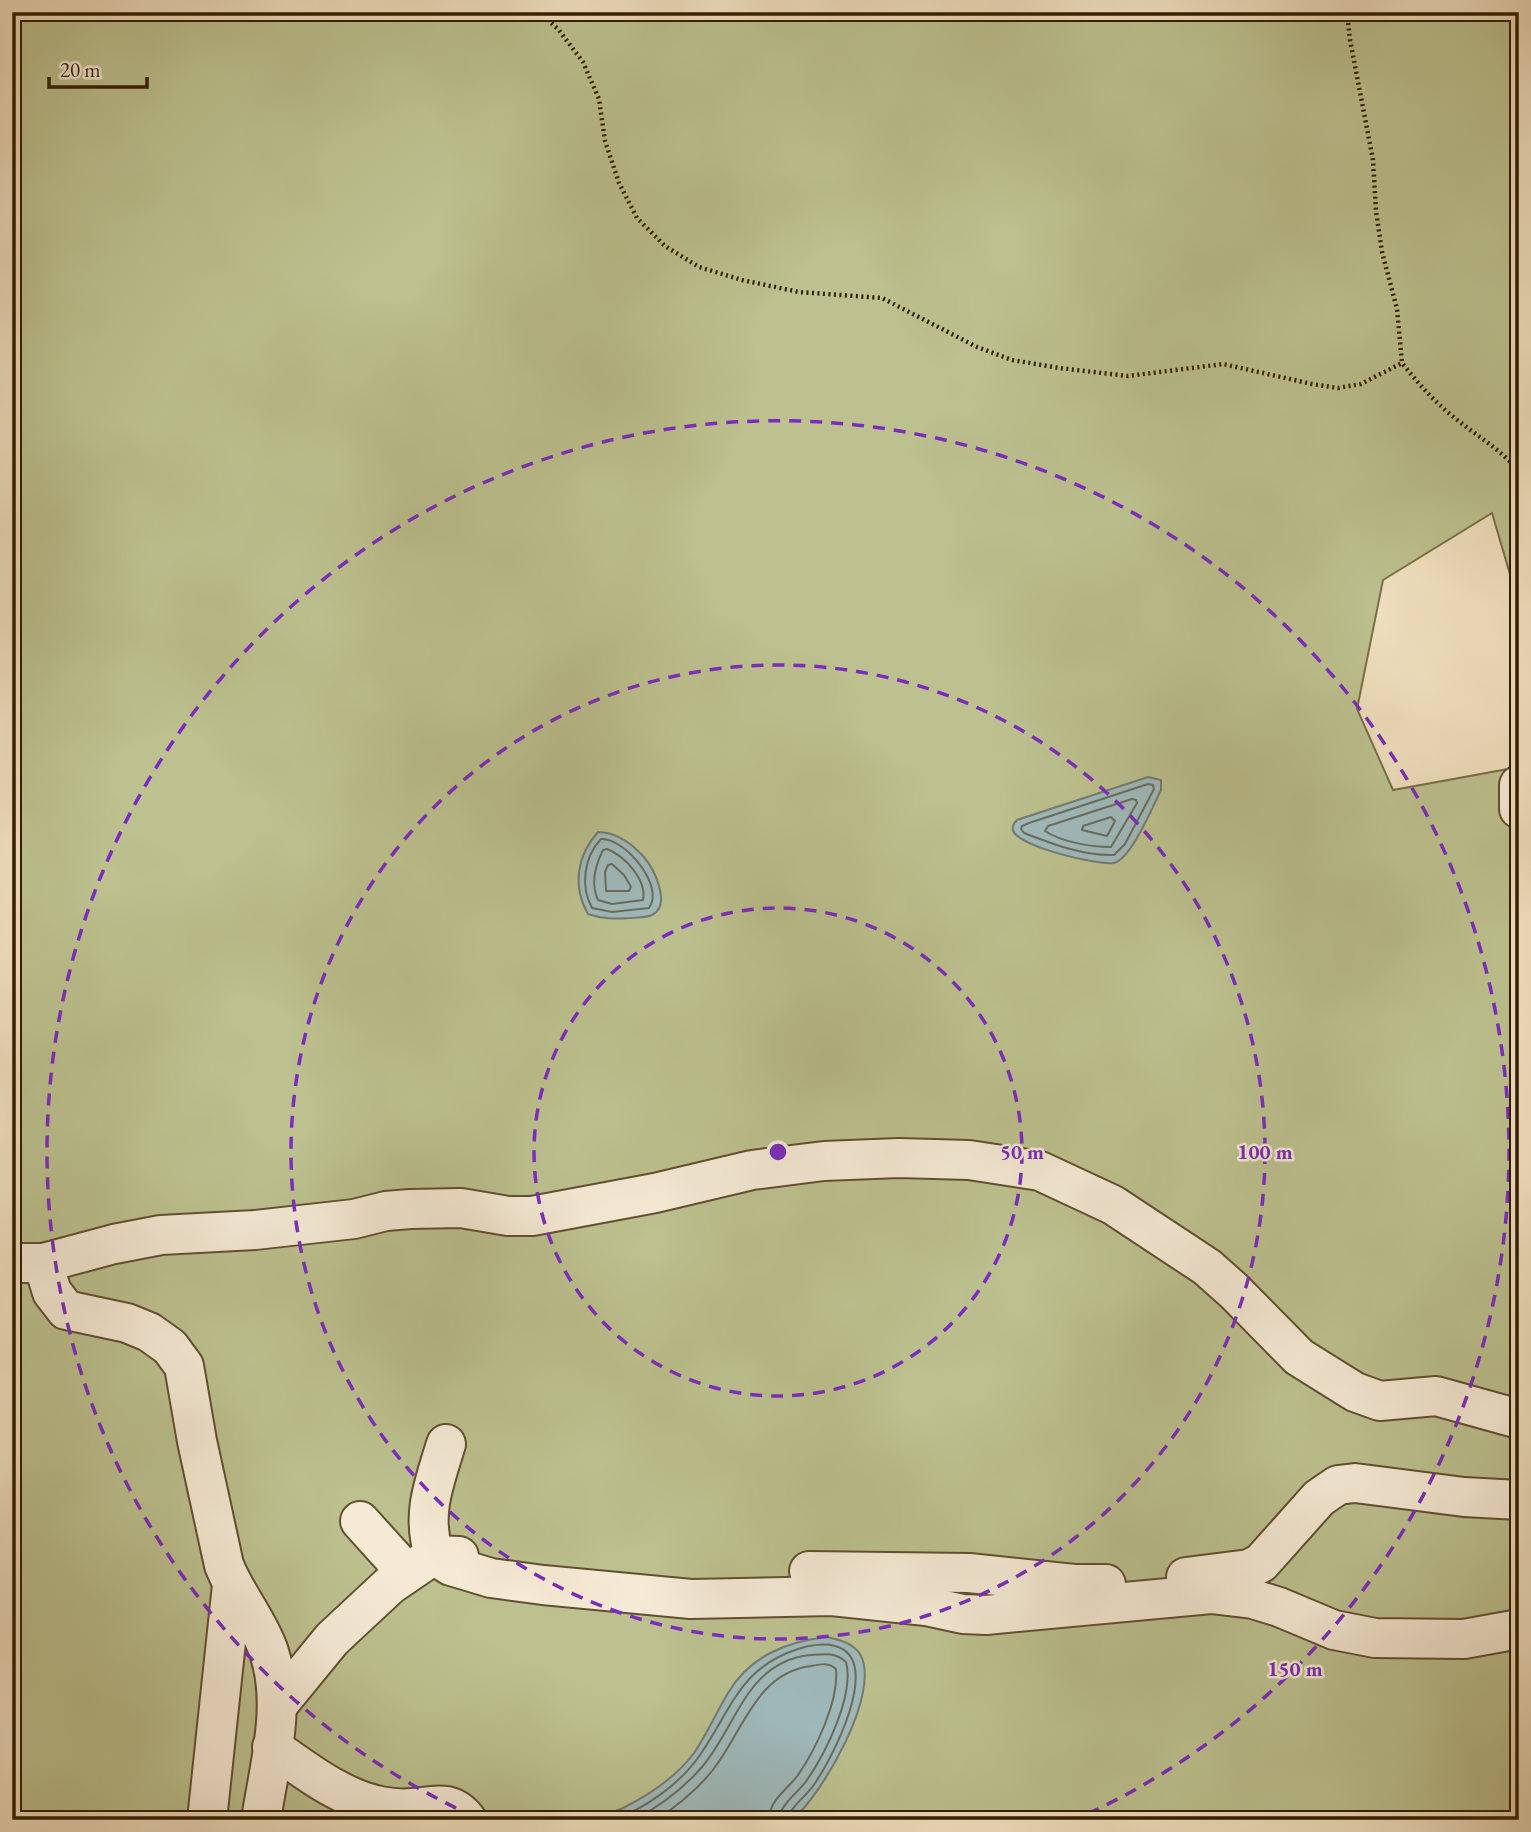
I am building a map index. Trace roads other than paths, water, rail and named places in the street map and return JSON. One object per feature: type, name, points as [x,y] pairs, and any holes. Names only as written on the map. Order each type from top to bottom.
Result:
[{"type":"lane","points":[[1519,785],[1519,809]]},
{"type":"lane","points":[[261,1820],[278,1704],[269,1651],[232,1585],[225,1565],[197,1441],[184,1366],[170,1347],[149,1332],[127,1323],[66,1310],[27,1263],[161,1235],[269,1229],[354,1219],[386,1211],[433,1207],[461,1208],[508,1216],[532,1216],[655,1193],[752,1170],[824,1161],[898,1158],[969,1160],[1040,1171],[1113,1205],[1207,1268],[1234,1291],[1299,1357],[1355,1392],[1380,1401],[1436,1396],[1519,1419]]},
{"type":"lane","points":[[278,1704],[332,1639],[420,1564],[430,1541],[428,1511],[446,1444]]},
{"type":"lane","points":[[420,1564],[456,1555],[492,1567],[583,1578],[699,1585],[741,1585],[784,1574],[811,1571],[969,1573],[1074,1584],[1144,1583],[1249,1569],[1261,1563],[1320,1498],[1338,1485],[1355,1483],[1464,1497],[1519,1500]]},
{"type":"lane","points":[[360,1521],[420,1564],[451,1566],[491,1578],[544,1585],[691,1598],[832,1596],[986,1615],[1212,1594]]},
{"type":"lane","points":[[1144,1583],[1253,1599],[1334,1630],[1375,1638],[1464,1639],[1519,1629]]},
{"type":"lane","points":[[208,1820],[232,1585]]},
{"type":"lane","points":[[272,1747],[311,1774],[352,1797],[380,1806],[411,1809],[435,1804],[451,1807],[467,1820]]},
{"type":"water","points":[[1148,777],[1161,780],[1161,790],[1134,842],[1121,859],[1114,863],[1076,858],[1042,848],[1018,836],[1013,830],[1017,820]]},
{"type":"water","points":[[598,832],[611,834],[629,843],[648,863],[661,895],[658,910],[652,915],[614,918],[588,914],[580,893],[579,871],[585,851]]},
{"type":"water","points":[[826,1637],[849,1644],[860,1654],[865,1671],[863,1692],[846,1742],[833,1767],[792,1820],[522,1820],[611,1813],[643,1797],[662,1785],[687,1762],[728,1693],[747,1669],[783,1647]]}]
